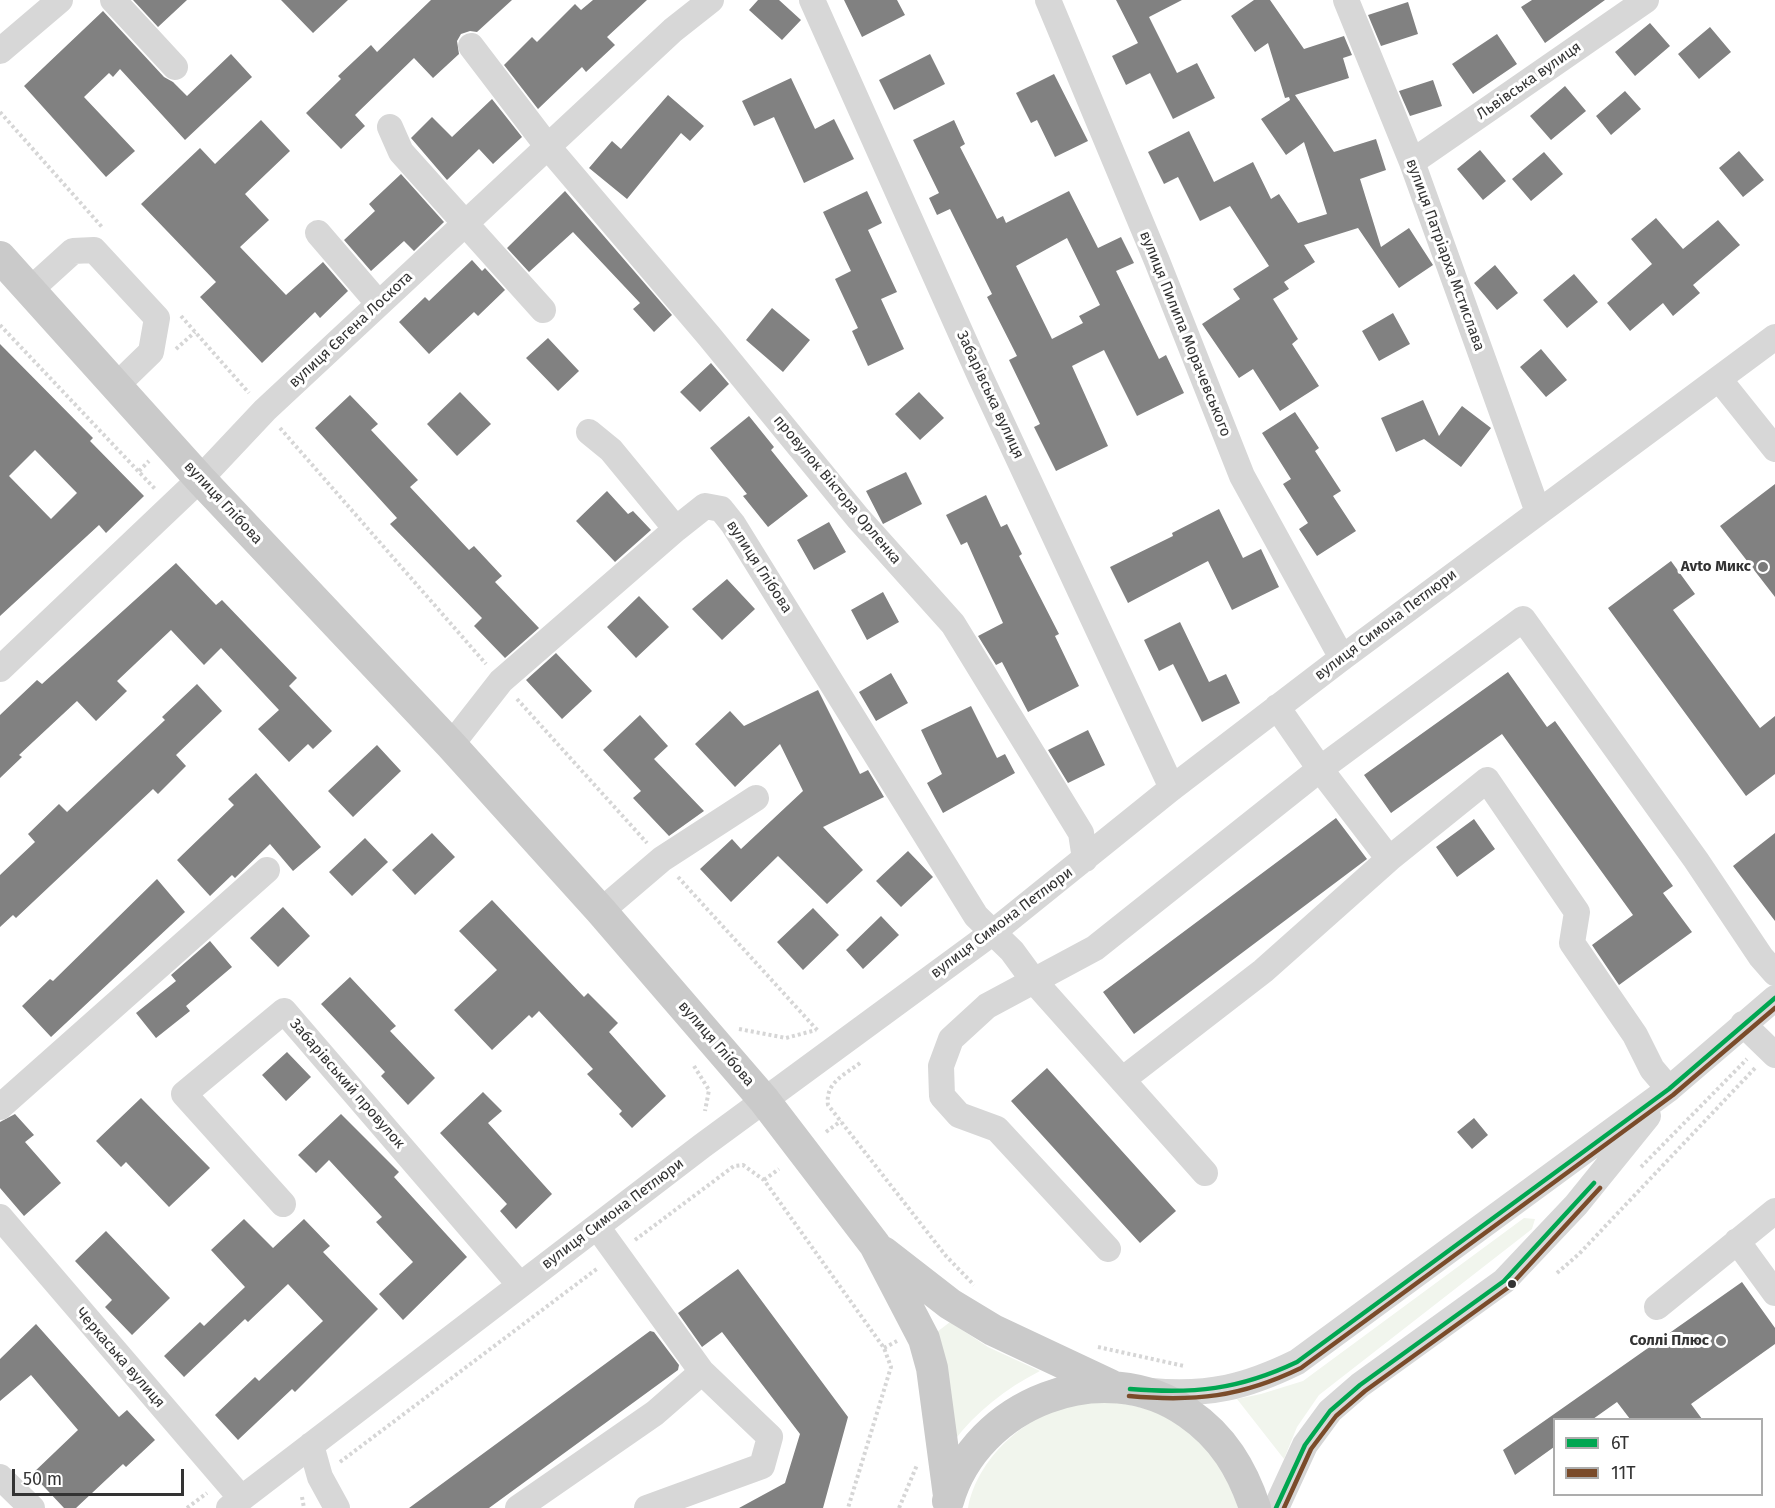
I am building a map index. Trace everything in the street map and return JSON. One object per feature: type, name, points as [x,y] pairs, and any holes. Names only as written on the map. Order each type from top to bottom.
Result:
[{"type":"main road","name":"вулиця Глібова","points":[[0,256],[200,479],[451,745],[601,911],[764,1100],[875,1245],[924,1339],[932,1368],[948,1502]]},
{"type":"main road","name":"вулиця Глібова","points":[[875,1245],[950,1304],[993,1330],[1122,1388]]},
{"type":"main road","points":[[948,1502],[962,1468],[979,1443],[1009,1416],[1026,1405],[1055,1394],[1084,1387],[1122,1388],[1160,1398],[1187,1412],[1211,1431],[1232,1455],[1246,1482],[1255,1508]]},
{"type":"street","points":[[0,51],[60,0]]},
{"type":"street","points":[[113,0],[175,66]]},
{"type":"street","name":"Забарівська вулиця","points":[[812,0],[980,376],[1172,788]]},
{"type":"street","name":"вулиця Пилипа Морачевського","points":[[1048,0],[1242,476],[1342,658]]},
{"type":"street","name":"вулиця Патріарха Мстислава","points":[[1346,0],[1412,162],[1538,512]]},
{"type":"street","name":"Львівська вулиця","points":[[1412,162],[1646,0]]},
{"type":"street","name":"вулиця Євгена Лоскота","points":[[0,669],[200,479],[265,411],[703,2]]},
{"type":"street","name":"провулок Віктора Орленка","points":[[471,46],[548,147],[709,336],[858,519],[953,624],[1082,833],[1085,859]]},
{"type":"street","points":[[390,127],[401,152],[543,310]]},
{"type":"street","points":[[318,233],[379,304]]},
{"type":"street","points":[[30,290],[74,251],[94,250],[157,318],[151,352],[116,386]]},
{"type":"street","name":"вулиця Симона Петлюри","points":[[235,1503],[764,1100],[992,933],[1277,707],[1775,337]]},
{"type":"street","points":[[1719,379],[1775,449]]},
{"type":"street","points":[[589,432],[611,450],[676,529]]},
{"type":"street","name":"вулиця Глібова","points":[[451,745],[501,681],[705,506],[721,509],[733,524],[976,916],[1012,951],[1034,981],[1205,1173]]},
{"type":"street","points":[[1108,1250],[997,1128],[959,1115],[942,1096],[941,1066],[951,1039],[987,1006],[1095,948],[1320,769],[1523,619],[1775,973]]},
{"type":"street","points":[[1277,707],[1320,769],[1389,859]]},
{"type":"street","points":[[1122,1080],[1263,971],[1389,859],[1487,780],[1577,912],[1572,943],[1635,1035],[1652,1069],[1669,1089]]},
{"type":"street","points":[[601,911],[662,859],[756,798]]},
{"type":"street","points":[[0,1107],[267,870]]},
{"type":"street","points":[[1122,1388],[1180,1394],[1217,1391],[1260,1380],[1297,1362],[1669,1089],[1743,1023],[1775,998]]},
{"type":"street","name":"Забарівський провулок","points":[[283,1204],[184,1095],[284,1011],[520,1285]]},
{"type":"street","points":[[1743,1023],[1773,1053]]},
{"type":"street","points":[[1276,1508],[1305,1445],[1330,1411],[1360,1385],[1504,1281],[1576,1205],[1669,1089]]},
{"type":"street","points":[[1657,1307],[1775,1211]]},
{"type":"street","name":"Черкаська вулиця","points":[[0,1217],[235,1503]]},
{"type":"street","points":[[598,1228],[702,1372],[770,1437],[762,1466],[647,1508]]},
{"type":"street","points":[[1737,1241],[1775,1293]]},
{"type":"street","points":[[518,1508],[655,1413],[702,1372]]},
{"type":"street","points":[[311,1444],[320,1477],[338,1508]]},
{"type":"street","points":[[0,1477],[32,1508]]},
{"type":"path","points":[[0,112],[109,235]]},
{"type":"path","points":[[180,314],[501,681],[821,1034]]},
{"type":"path","points":[[0,325],[171,506]]},
{"type":"path","points":[[171,354],[195,332]]},
{"type":"path","points":[[139,471],[151,459]]},
{"type":"path","points":[[739,1029],[786,1038],[816,1030]]},
{"type":"path","points":[[1557,1274],[1773,1053]]},
{"type":"path","points":[[849,1072],[831,1085],[826,1094],[828,1105],[946,1256],[974,1285]]},
{"type":"path","points":[[826,1132],[841,1121]]},
{"type":"path","points":[[764,1180],[779,1168]]},
{"type":"path","points":[[1093,1346],[1194,1368]]},
{"type":"path","points":[[899,1508],[916,1468],[918,1456]]},
{"type":"shaded area","points":[[1524,1218],[1535,1219],[1532,1229],[1319,1395],[1297,1427],[1284,1459],[1237,1399],[1303,1381]]},
{"type":"shaded area","points":[[950,1322],[988,1347],[1040,1371],[1015,1385],[992,1402],[953,1442],[933,1335]]},
{"type":"shaded area","points":[[1119,1402],[1164,1415],[1190,1432],[1201,1442],[1219,1466],[1238,1508],[968,1508],[981,1473],[1005,1442],[1020,1430],[1037,1419],[1072,1405]]},
{"type":"building","points":[[133,0],[187,0],[158,27]]},
{"type":"building","points":[[281,0],[348,0],[313,33]]},
{"type":"building","points":[[431,0],[512,0],[477,32],[470,31],[461,34],[457,41],[459,54],[433,78],[414,58],[355,115],[365,126],[341,149],[306,113],[341,79],[338,76],[371,45],[377,52]]},
{"type":"building","points":[[593,0],[647,0],[607,37],[615,45],[586,72],[582,67],[538,109],[504,65],[532,37],[537,42],[575,4],[581,10]]},
{"type":"building","points":[[758,0],[779,0],[801,20],[782,40],[749,10]]},
{"type":"building","points":[[844,0],[897,0],[905,15],[862,37]]},
{"type":"building","points":[[1116,0],[1182,0],[1149,17],[1177,73],[1197,63],[1215,98],[1173,119],[1150,73],[1126,85],[1112,56],[1138,43]]},
{"type":"building","points":[[1254,0],[1270,0],[1304,49],[1344,36],[1352,55],[1343,58],[1349,78],[1295,95],[1334,152],[1376,139],[1386,170],[1360,179],[1381,247],[1409,228],[1433,265],[1399,288],[1358,228],[1304,245],[1315,262],[1284,282],[1289,289],[1273,299],[1298,339],[1292,344],[1319,386],[1280,411],[1253,369],[1239,378],[1202,324],[1240,299],[1233,289],[1269,266],[1230,206],[1200,221],[1178,177],[1164,184],[1148,152],[1189,131],[1214,182],[1253,162],[1271,199],[1279,194],[1298,223],[1327,214],[1304,142],[1286,155],[1261,119],[1290,100],[1289,97],[1285,98],[1268,43],[1255,52],[1231,16]]},
{"type":"building","points":[[1532,0],[1605,0],[1545,43],[1521,7]]},
{"type":"building","points":[[1408,2],[1418,34],[1381,46],[1368,15]]},
{"type":"building","points":[[103,11],[164,77],[173,82],[187,96],[231,54],[252,77],[185,140],[120,69],[113,77],[109,73],[84,97],[135,151],[106,177],[24,86]]},
{"type":"building","points":[[1650,23],[1670,46],[1635,76],[1615,52]]},
{"type":"building","points":[[1710,27],[1731,52],[1699,79],[1678,54]]},
{"type":"building","points":[[1497,34],[1517,64],[1473,94],[1452,64]]},
{"type":"building","points":[[930,54],[945,84],[894,110],[879,80]]},
{"type":"building","points":[[1054,74],[1088,141],[1055,157],[1037,120],[1031,123],[1016,93]]},
{"type":"building","points":[[791,78],[815,129],[834,119],[854,159],[804,183],[774,117],[754,126],[742,101]]},
{"type":"building","points":[[1433,80],[1442,106],[1410,116],[1399,91]]},
{"type":"building","points":[[1565,86],[1586,111],[1551,140],[1530,116]]},
{"type":"building","points":[[1625,91],[1641,109],[1611,135],[1596,116]]},
{"type":"building","points":[[668,95],[704,126],[690,141],[681,133],[627,199],[589,168],[612,141],[621,149]]},
{"type":"building","points":[[492,99],[522,137],[493,164],[479,149],[447,180],[411,138],[432,117],[452,137]]},
{"type":"building","points":[[261,120],[290,151],[245,194],[269,220],[240,247],[286,295],[323,262],[348,291],[320,318],[315,312],[262,363],[200,297],[216,282],[141,204],[200,148],[215,164]]},
{"type":"building","points":[[954,120],[965,144],[960,147],[997,219],[1003,216],[1006,223],[1069,191],[1098,248],[1121,237],[1134,263],[1116,271],[1159,359],[1166,355],[1184,393],[1137,416],[1104,350],[1072,366],[1108,446],[1056,471],[1034,427],[1040,424],[1009,360],[1017,356],[987,297],[992,294],[950,209],[937,215],[929,198],[939,193],[913,140]],"holes":[[[1067,238],[1100,305],[1079,316],[1083,323],[1052,339],[1016,266]]]},
{"type":"building","points":[[1480,150],[1506,181],[1483,200],[1457,169]]},
{"type":"building","points":[[1739,151],[1764,180],[1743,197],[1719,168]]},
{"type":"building","points":[[1544,152],[1563,174],[1531,201],[1512,179]]},
{"type":"building","points":[[401,174],[444,222],[414,251],[404,241],[371,271],[344,240],[375,211],[369,204]]},
{"type":"building","points":[[565,191],[672,315],[654,332],[633,309],[640,303],[573,232],[529,272],[507,248]]},
{"type":"building","points":[[867,191],[882,223],[868,230],[897,292],[881,299],[904,349],[868,366],[852,331],[858,328],[835,279],[851,271],[823,212]]},
{"type":"building","points":[[1656,218],[1683,249],[1718,220],[1740,245],[1693,285],[1700,293],[1673,316],[1663,303],[1630,331],[1607,303],[1652,264],[1631,239]]},
{"type":"building","points":[[472,260],[482,271],[485,268],[505,290],[478,316],[474,312],[429,354],[399,322],[425,297],[429,301]]},
{"type":"building","points":[[1495,265],[1518,293],[1497,310],[1474,283]]},
{"type":"building","points":[[1574,274],[1598,302],[1567,328],[1543,300]]},
{"type":"building","points":[[772,308],[810,340],[783,372],[746,340]]},
{"type":"building","points":[[1393,313],[1410,344],[1379,361],[1362,331]]},
{"type":"building","points":[[548,338],[579,371],[558,391],[526,358]]},
{"type":"building","points":[[0,344],[93,438],[90,441],[144,496],[106,533],[99,525],[0,616]],"holes":[[[35,450],[77,493],[51,519],[9,476]]]},
{"type":"building","points":[[1541,349],[1567,380],[1546,397],[1520,367]]},
{"type":"building","points":[[711,363],[729,384],[700,412],[680,392]]},
{"type":"building","points":[[460,392],[491,424],[457,456],[427,424]]},
{"type":"building","points":[[919,392],[944,418],[920,440],[895,414]]},
{"type":"building","points":[[350,395],[378,424],[371,430],[418,480],[410,487],[469,550],[474,546],[502,576],[495,582],[539,628],[505,658],[474,626],[482,618],[390,524],[397,518],[315,428]]},
{"type":"building","points":[[1423,400],[1439,436],[1462,406],[1491,428],[1461,467],[1424,439],[1396,452],[1381,418]]},
{"type":"building","points":[[1295,412],[1319,448],[1315,451],[1341,491],[1333,496],[1356,531],[1317,556],[1299,529],[1308,523],[1283,484],[1291,479],[1262,433]]},
{"type":"building","points":[[749,416],[774,447],[771,450],[808,496],[768,527],[743,496],[747,494],[710,448]]},
{"type":"building","points":[[906,472],[922,504],[883,524],[866,491]]},
{"type":"building","name":"Avto Микс","points":[[1775,484],[1775,597],[1720,526]]},
{"type":"building","points":[[607,491],[628,514],[633,511],[651,530],[615,562],[576,521]]},
{"type":"building","points":[[986,495],[1001,527],[1007,524],[1022,554],[1019,556],[1059,634],[1055,636],[1079,686],[1028,712],[1002,662],[996,665],[978,636],[1003,623],[967,542],[961,545],[946,515]]},
{"type":"building","points":[[1219,509],[1243,558],[1261,549],[1279,587],[1232,610],[1208,561],[1128,603],[1110,567],[1173,536],[1172,533]]},
{"type":"building","points":[[829,522],[846,552],[814,570],[797,540]]},
{"type":"building","points":[[1671,561],[1695,594],[1673,610],[1760,728],[1775,716],[1775,774],[1746,796],[1608,608]]},
{"type":"building","points":[[176,563],[216,605],[222,600],[297,678],[289,686],[332,731],[313,749],[308,744],[289,762],[258,729],[279,710],[221,648],[204,665],[171,630],[117,681],[127,691],[96,721],[77,701],[19,755],[22,757],[0,778],[0,715],[37,680],[42,684]]},
{"type":"building","points":[[727,579],[755,609],[722,640],[692,609]]},
{"type":"building","points":[[883,592],[899,622],[867,640],[851,610]]},
{"type":"building","points":[[639,596],[669,627],[636,658],[607,627]]},
{"type":"building","points":[[1180,622],[1209,682],[1226,674],[1240,703],[1202,722],[1173,664],[1159,671],[1144,640]]},
{"type":"building","points":[[556,653],[592,691],[562,719],[526,680]]},
{"type":"building","points":[[1508,672],[1547,727],[1555,721],[1673,886],[1663,893],[1692,932],[1619,985],[1592,945],[1633,915],[1502,734],[1391,813],[1364,775]]},
{"type":"building","points":[[891,673],[908,703],[876,721],[859,692]]},
{"type":"building","points":[[197,684],[222,711],[176,755],[186,766],[158,794],[153,789],[16,918],[13,915],[0,927],[0,875],[35,842],[28,834],[59,804],[67,812],[165,720],[162,717]]},
{"type":"building","points":[[818,690],[860,774],[868,770],[884,797],[823,827],[863,870],[827,904],[778,856],[731,902],[700,869],[732,839],[741,849],[803,791],[780,744],[735,787],[695,744],[730,711],[744,726]]},
{"type":"building","points":[[971,706],[997,758],[1005,754],[1015,773],[943,813],[927,783],[942,774],[921,730]]},
{"type":"building","points":[[640,715],[668,746],[654,759],[704,811],[669,836],[633,798],[641,791],[603,750]]},
{"type":"building","points":[[1088,730],[1105,765],[1068,783],[1048,750]]},
{"type":"building","points":[[377,745],[401,771],[353,817],[328,791]]},
{"type":"building","points":[[256,773],[321,847],[293,871],[270,844],[235,878],[232,875],[210,896],[177,860],[234,805],[228,799]]},
{"type":"building","points":[[1336,818],[1367,859],[1134,1034],[1103,992]]},
{"type":"building","points":[[1474,819],[1495,849],[1457,877],[1436,847]]},
{"type":"building","points":[[432,833],[455,857],[415,895],[392,870]]},
{"type":"building","points":[[1775,833],[1775,921],[1733,866]]},
{"type":"building","points":[[365,838],[388,862],[352,896],[329,872]]},
{"type":"building","points":[[908,851],[933,877],[901,907],[876,881]]},
{"type":"building","points":[[157,879],[185,912],[51,1037],[22,1006],[50,979],[53,981]]},
{"type":"building","points":[[492,900],[584,997],[588,993],[618,1023],[609,1032],[666,1096],[632,1128],[619,1114],[622,1111],[587,1074],[593,1069],[539,1011],[532,1018],[529,1015],[492,1050],[454,1010],[497,970],[459,931]]},
{"type":"building","points":[[283,907],[310,936],[278,967],[250,938]]},
{"type":"building","points":[[813,908],[839,935],[803,970],[777,942]]},
{"type":"building","points":[[881,916],[899,935],[863,969],[846,950]]},
{"type":"building","points":[[210,941],[232,967],[186,1006],[190,1011],[156,1038],[136,1013],[176,981],[171,975]]},
{"type":"building","points":[[350,977],[396,1026],[390,1031],[435,1078],[408,1105],[381,1076],[385,1072],[321,1004]]},
{"type":"building","points":[[287,1052],[311,1077],[286,1101],[262,1075]]},
{"type":"building","points":[[1047,1068],[1176,1211],[1140,1243],[1011,1101]]},
{"type":"building","points":[[483,1092],[502,1111],[488,1123],[552,1194],[516,1229],[500,1211],[507,1204],[440,1133]]},
{"type":"building","points":[[141,1098],[210,1168],[169,1207],[126,1162],[121,1167],[96,1141]]},
{"type":"building","points":[[15,1114],[34,1135],[25,1142],[61,1183],[24,1216],[0,1188],[0,1122]]},
{"type":"building","points":[[341,1114],[399,1172],[394,1177],[467,1257],[403,1320],[379,1294],[413,1262],[376,1222],[382,1217],[329,1160],[316,1173],[298,1155]]},
{"type":"building","points":[[1474,1118],[1488,1135],[1472,1149],[1457,1132]]},
{"type":"building","points":[[244,1219],[273,1248],[304,1219],[330,1246],[323,1252],[378,1309],[295,1392],[292,1389],[238,1440],[215,1415],[255,1377],[259,1381],[323,1321],[288,1284],[248,1322],[245,1319],[184,1377],[164,1356],[200,1322],[204,1326],[245,1287],[211,1250]]},
{"type":"building","points":[[106,1231],[170,1298],[132,1335],[105,1307],[112,1300],[75,1261]]},
{"type":"building","points":[[738,1269],[848,1417],[823,1508],[739,1508],[785,1483],[800,1434],[722,1332],[702,1347],[678,1313]]},
{"type":"building","points":[[1742,1282],[1775,1328],[1775,1344],[1691,1404],[1701,1418],[1629,1418],[1617,1402],[1594,1418],[1553,1418],[1553,1448],[1515,1475],[1503,1450]]},
{"type":"building","points":[[36,1324],[119,1417],[127,1410],[155,1440],[126,1467],[123,1464],[76,1508],[64,1508],[32,1474],[78,1430],[31,1375],[0,1401],[0,1359]]},
{"type":"building","points":[[650,1331],[654,1332],[679,1365],[678,1370],[489,1508],[409,1508]]},
{"type":"transit line","name":"6Т","points":[[1130,1389],[1175,1391],[1215,1388],[1255,1379],[1297,1362],[1669,1089],[1775,998]]},
{"type":"transit line","name":"11Т","points":[[1129,1396],[1175,1398],[1217,1395],[1258,1385],[1301,1368],[1673,1095],[1775,1008]]},
{"type":"transit line","name":"6Т","points":[[1276,1508],[1305,1445],[1330,1411],[1360,1385],[1504,1281],[1594,1183]]},
{"type":"transit line","name":"11Т","points":[[1284,1508],[1311,1449],[1336,1416],[1365,1391],[1509,1287],[1600,1188]]},
{"type":"place","name":"Avto Микс","points":[[1763,567]]},
{"type":"place","name":"Соллі Плюс","points":[[1721,1341]]}]
